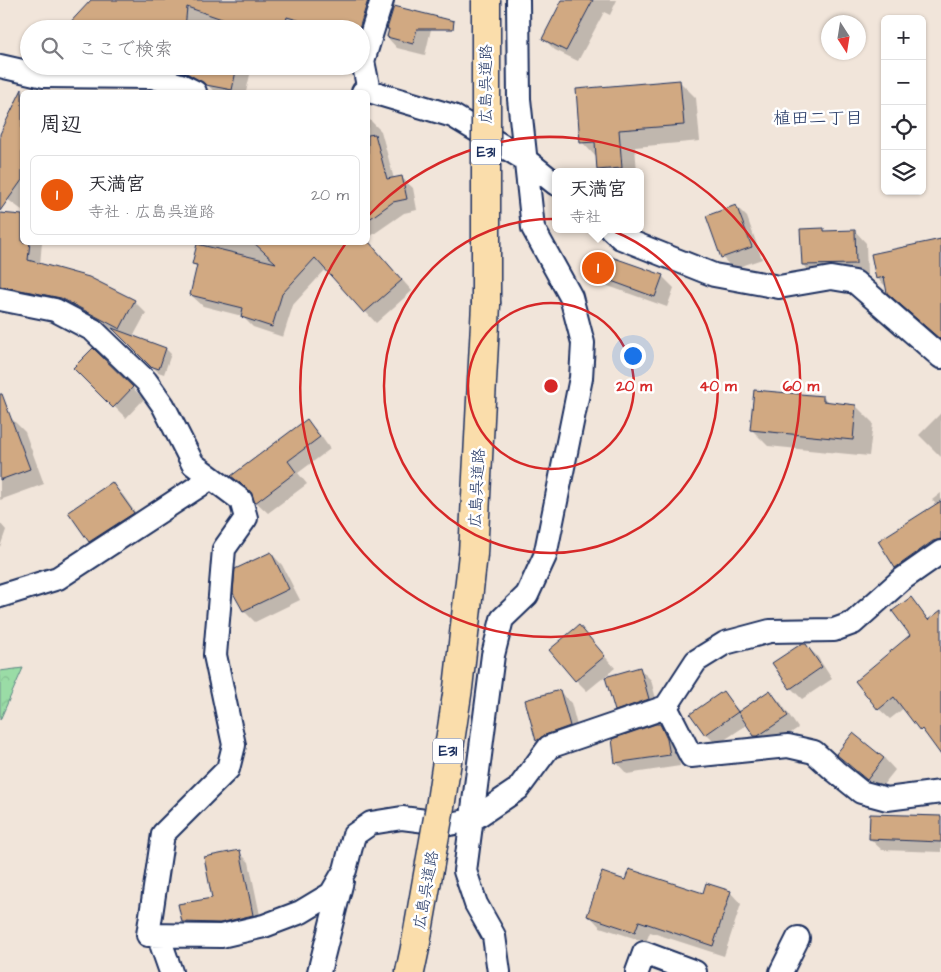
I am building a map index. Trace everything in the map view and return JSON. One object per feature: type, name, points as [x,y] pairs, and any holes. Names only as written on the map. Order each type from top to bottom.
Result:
[{"type":"highway","name":"広島呉道路","points":[[413,960],[452,726],[473,554],[486,304],[486,0]]},
{"type":"street","points":[[370,39],[382,0]]},
{"type":"street","points":[[499,972],[494,936],[476,904],[465,871],[493,655],[502,619],[527,595],[545,556],[581,378],[583,343],[571,297],[533,228],[519,99],[518,0]]},
{"type":"street","points":[[0,66],[20,71]]},
{"type":"street","points":[[40,75],[152,76],[191,90]]},
{"type":"street","points":[[364,75],[366,90]]},
{"type":"street","points":[[370,93],[453,116],[526,160],[552,181]]},
{"type":"street","points":[[615,233],[621,238],[714,275],[779,287],[831,278],[855,282],[941,356]]},
{"type":"street","points":[[0,299],[55,310],[93,330],[146,381],[163,405],[193,464],[242,500],[246,518],[224,549],[215,655],[234,746],[228,769],[162,834],[148,935],[221,936],[264,926],[301,912],[331,894],[345,870]]},
{"type":"street","points":[[0,596],[58,578],[211,478]]},
{"type":"street","points":[[319,972],[354,835],[371,823],[402,818],[450,824],[472,820],[518,789],[549,747],[666,707],[696,661],[725,643],[770,631],[834,630],[853,623],[901,580],[941,552]]},
{"type":"street","points":[[666,707],[691,756],[788,746],[814,752],[861,792],[887,800],[941,792]]},
{"type":"street","points":[[158,935],[171,972]]},
{"type":"street","points":[[781,972],[798,938]]},
{"type":"street","points":[[637,972],[644,953],[695,972]]},
{"type":"green space","points":[[23,668],[0,720],[0,671]]},
{"type":"building","points":[[91,0],[368,0],[362,20],[298,20],[287,17],[286,20],[225,20],[187,7],[186,20],[72,20]]},
{"type":"building","points":[[562,0],[593,0],[566,51],[542,39]]},
{"type":"building","points":[[394,6],[454,21],[453,29],[417,29],[413,44],[387,37],[389,29],[387,29]]},
{"type":"building","points":[[190,75],[235,75],[232,90],[206,85]]},
{"type":"building","points":[[680,80],[684,125],[619,130],[622,168],[597,168],[595,142],[580,143],[576,89]]},
{"type":"building","points":[[20,93],[20,183],[0,211],[0,134]]},
{"type":"building","points":[[375,134],[387,179],[402,176],[407,199],[393,202],[370,219],[370,135]]},
{"type":"building","points":[[736,205],[752,247],[721,258],[706,216]]},
{"type":"building","points":[[0,213],[20,215],[20,245],[30,245],[28,260],[89,277],[135,300],[120,329],[61,298],[0,286]]},
{"type":"building","points":[[824,228],[824,231],[855,230],[856,264],[802,265],[800,229]]},
{"type":"building","points":[[941,239],[941,340],[887,293],[884,277],[876,279],[871,254]]},
{"type":"building","points":[[370,243],[402,280],[364,313],[315,258],[282,294],[272,327],[241,317],[243,308],[190,295],[197,265],[192,264],[197,245],[276,263],[256,245],[370,245]]},
{"type":"building","points":[[603,254],[663,275],[655,297],[595,275]]},
{"type":"building","points":[[112,328],[166,348],[159,369],[152,368]]},
{"type":"building","points":[[93,348],[133,387],[113,408],[73,368]]},
{"type":"building","points":[[754,390],[823,396],[823,401],[856,405],[853,440],[750,430]]},
{"type":"building","points":[[0,394],[2,394],[30,469],[0,480]]},
{"type":"building","points":[[307,419],[320,437],[288,461],[296,472],[255,503],[249,490],[231,476]]},
{"type":"building","points":[[112,482],[134,513],[89,542],[68,512]]},
{"type":"building","points":[[941,501],[941,539],[933,541],[895,568],[878,541]]},
{"type":"building","points":[[271,552],[289,589],[243,611],[233,593],[235,569]]},
{"type":"building","points":[[911,597],[928,620],[941,610],[941,755],[922,729],[920,731],[894,697],[878,710],[855,681],[910,635],[892,611]]},
{"type":"building","points":[[579,625],[605,656],[575,681],[549,650]]},
{"type":"building","points":[[801,644],[806,644],[822,667],[790,689],[772,663]]},
{"type":"building","points":[[640,667],[649,699],[615,711],[605,677]]},
{"type":"building","points":[[560,690],[570,726],[545,735],[536,741],[525,700]]},
{"type":"building","points":[[770,690],[788,716],[758,736],[754,736],[738,712]]},
{"type":"building","points":[[723,691],[738,712],[705,735],[690,714]]},
{"type":"building","points":[[660,724],[667,739],[670,755],[615,763],[612,739]]},
{"type":"building","points":[[853,733],[884,758],[867,780],[836,754]]},
{"type":"building","points":[[870,814],[941,816],[941,842],[869,839]]},
{"type":"building","points":[[240,850],[253,915],[220,923],[182,922],[178,904],[212,898],[204,857]]},
{"type":"building","points":[[629,869],[703,893],[706,883],[731,891],[713,946],[639,921],[635,932],[587,916],[602,872],[625,880]]},
{"type":"place","name":"天満宮","points":[[598,268]]},
{"type":"district","name":"植田二丁目","points":[[818,118]]}]
